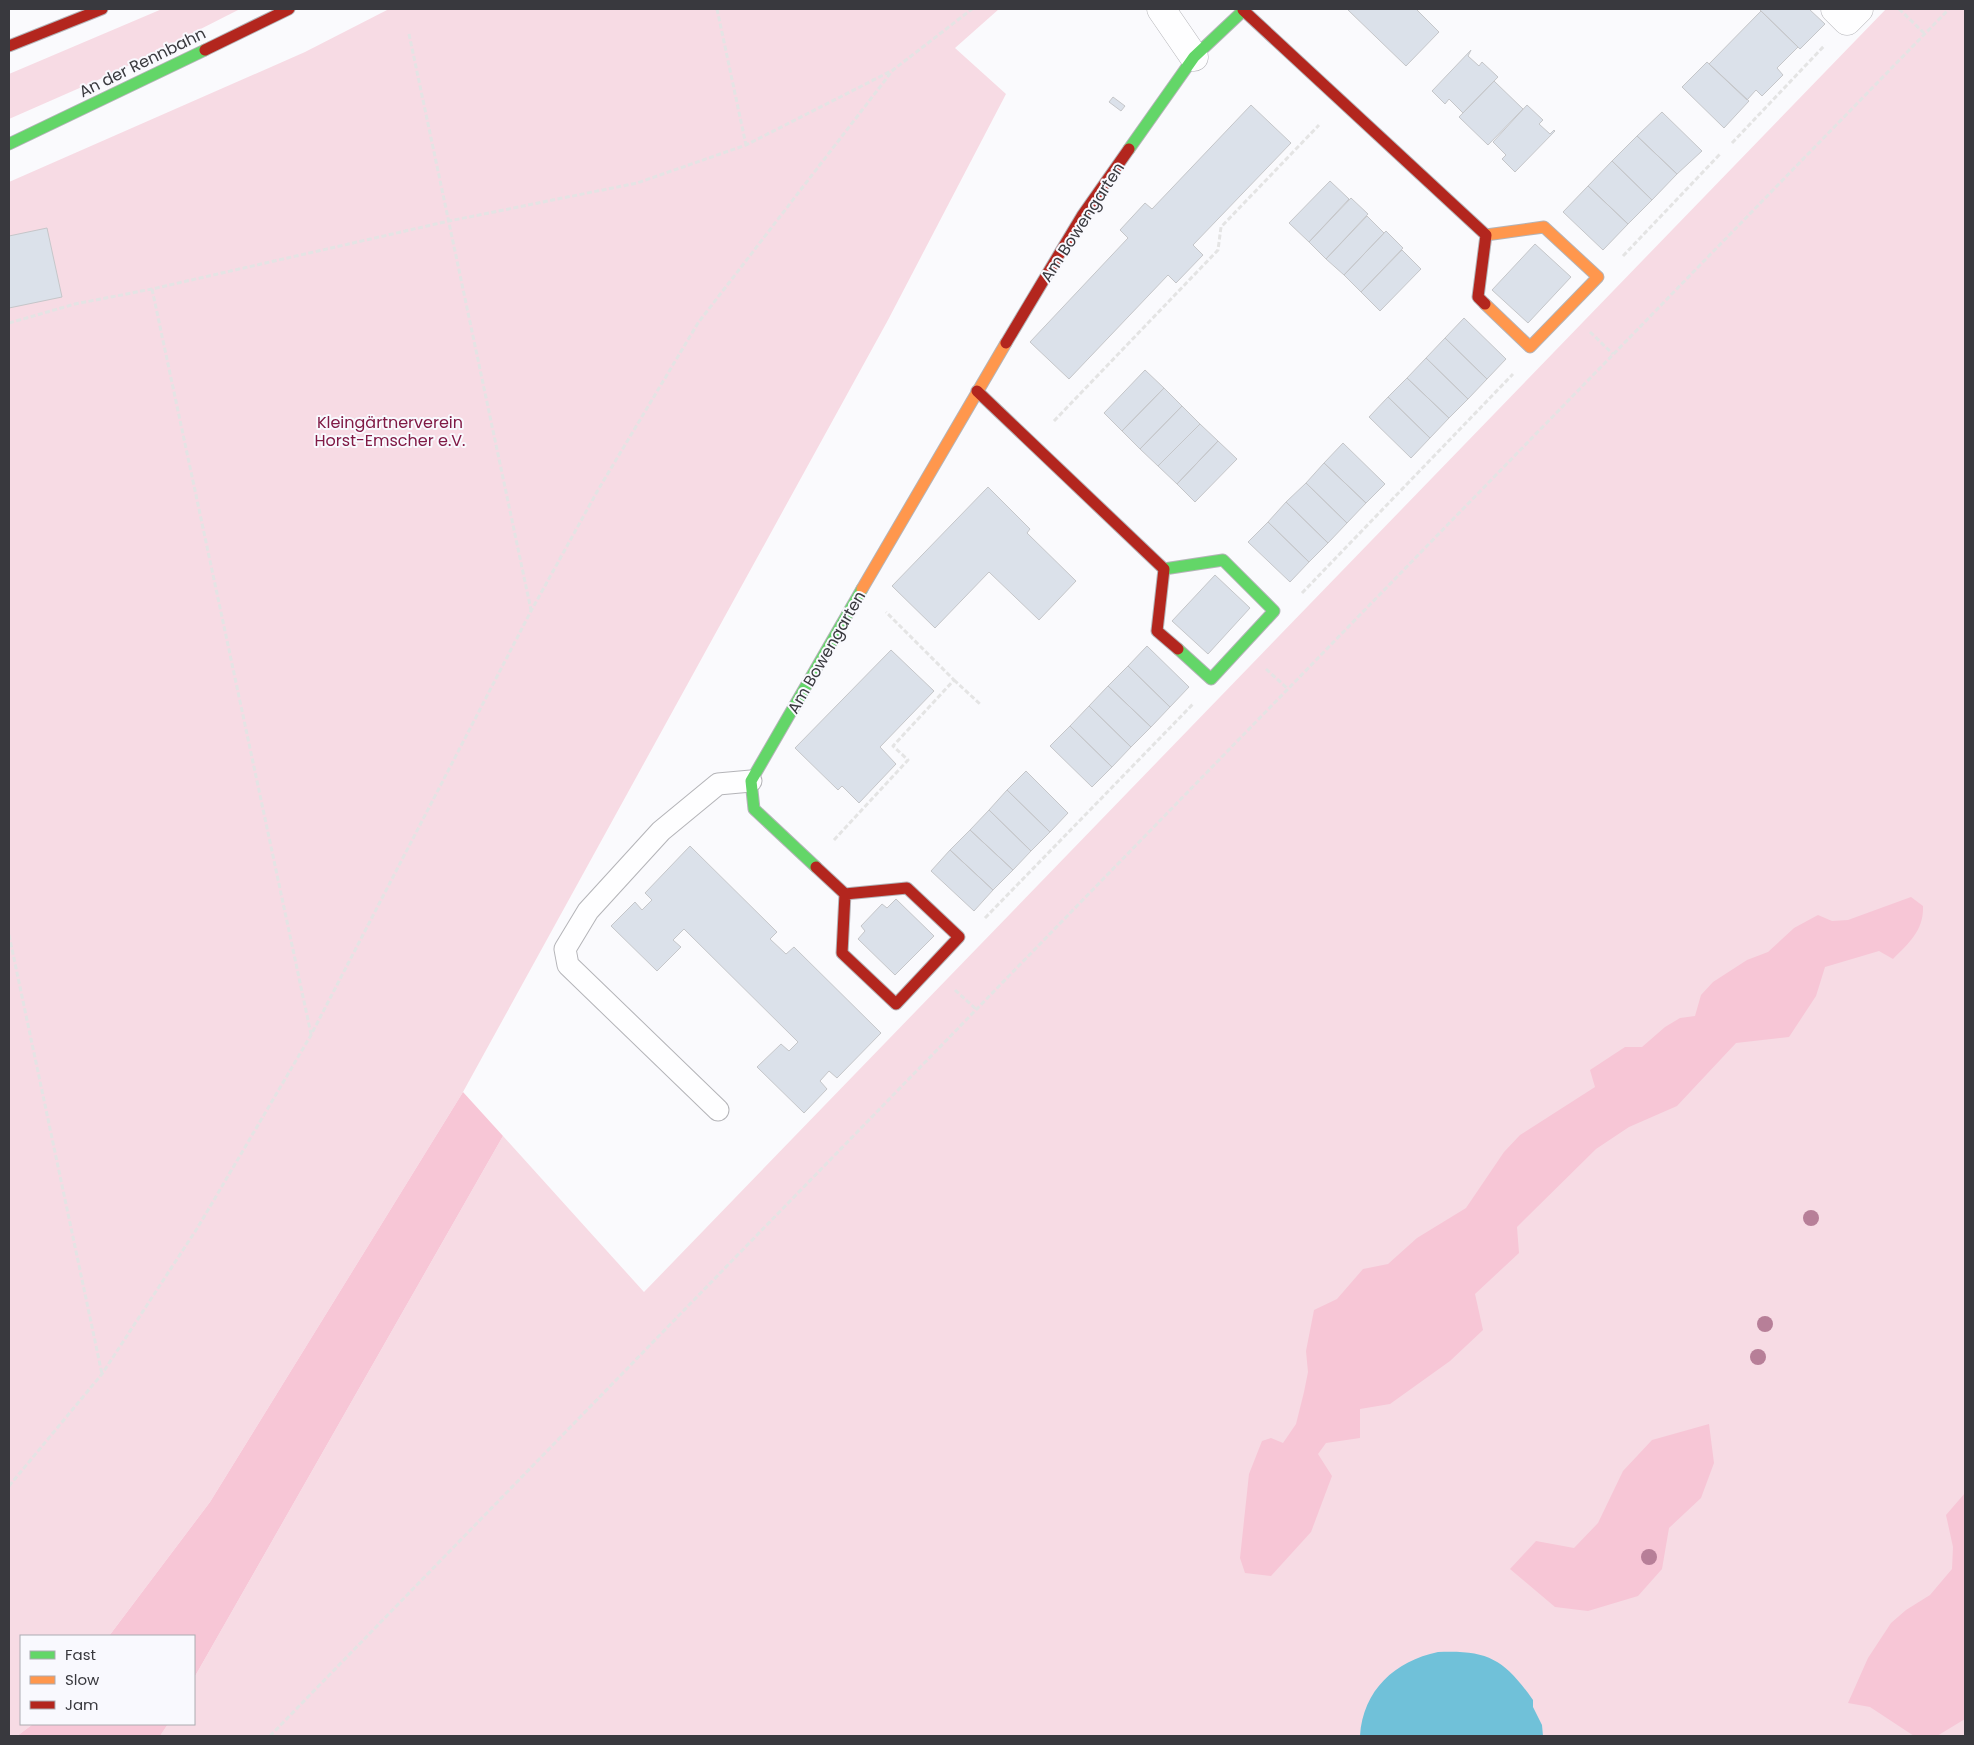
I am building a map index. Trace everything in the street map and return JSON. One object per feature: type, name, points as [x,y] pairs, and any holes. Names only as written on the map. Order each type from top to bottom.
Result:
[{"type":"street","points":[[9,46],[102,9]]},
{"type":"street","name":"An der Rennbahn","points":[[9,144],[289,9]]},
{"type":"street","points":[[1161,9],[1194,57]]},
{"type":"street","name":"Am Bowengarten","points":[[751,781],[977,391],[1082,216],[1194,57],[1244,9],[1486,235]]},
{"type":"street","points":[[1544,228],[1598,277],[1530,347],[1478,297],[1486,235],[1544,228]]},
{"type":"street","points":[[977,391],[1164,569]]},
{"type":"street","points":[[1223,560],[1274,611],[1210,679],[1157,631],[1164,569],[1223,560]]},
{"type":"street","points":[[751,781],[754,809],[845,894],[907,888],[959,937],[896,1004],[842,953],[845,894]]},
{"type":"lane","points":[[718,1110],[568,965],[565,950],[588,911],[661,832],[718,784],[751,781]]},
{"type":"path","points":[[716,9],[746,145]]},
{"type":"path","points":[[9,323],[75,304],[152,289],[449,221],[637,183],[746,145],[893,70],[972,9]]},
{"type":"path","points":[[1899,9],[1925,34]]},
{"type":"path","points":[[270,1736],[1949,9]]},
{"type":"path","points":[[1732,143],[1847,13]]},
{"type":"path","points":[[409,34],[531,612]]},
{"type":"path","points":[[9,1486],[102,1374],[198,1227],[311,1035],[531,612],[598,490],[698,324],[838,138],[893,70]]},
{"type":"path","points":[[1032,443],[1218,250],[1221,227],[1342,101]]},
{"type":"path","points":[[1598,277],[1608,272],[1720,153]]},
{"type":"path","points":[[152,289],[311,1035]]},
{"type":"path","points":[[1274,611],[1295,600],[1524,363],[1530,347]]},
{"type":"path","points":[[862,589],[980,704]]},
{"type":"path","points":[[959,937],[975,928],[1202,694],[1210,679]]},
{"type":"path","points":[[812,863],[908,760],[893,746],[954,680]]},
{"type":"path","points":[[9,934],[102,1374]]},
{"type":"green space","points":[[162,9],[240,9],[116,72],[9,119],[9,74]]},
{"type":"green space","name":"Kleingärtnerverein Horst-Emscher e.V.","points":[[389,9],[999,9],[955,48],[1006,94],[888,320],[463,1092],[210,1502],[110,1635],[20,1635],[20,1725],[32,1725],[17,1736],[9,1736],[9,182],[305,52]]},
{"type":"green space","points":[[1886,9],[1965,9],[1965,1736],[160,1736],[167,1725],[195,1725],[195,1676],[503,1136],[644,1292]]},
{"type":"shaded area","points":[[1911,897],[1923,906],[1921,922],[1914,936],[1893,959],[1879,951],[1825,967],[1816,996],[1789,1037],[1736,1043],[1677,1106],[1629,1127],[1596,1149],[1517,1227],[1519,1253],[1475,1294],[1483,1330],[1450,1361],[1390,1404],[1360,1409],[1360,1438],[1326,1443],[1318,1454],[1332,1476],[1311,1532],[1271,1576],[1245,1573],[1240,1558],[1249,1474],[1262,1441],[1271,1438],[1283,1443],[1296,1424],[1308,1372],[1306,1351],[1314,1310],[1337,1299],[1363,1269],[1388,1264],[1417,1238],[1466,1208],[1504,1152],[1520,1135],[1595,1087],[1590,1070],[1625,1047],[1642,1047],[1665,1027],[1680,1018],[1695,1016],[1701,995],[1713,982],[1747,960],[1768,952],[1794,928],[1818,915],[1832,921],[1848,920]]},
{"type":"shaded area","points":[[463,1092],[503,1136],[195,1676],[195,1635],[110,1635],[210,1502]]},
{"type":"shaded area","points":[[1709,1424],[1714,1463],[1701,1498],[1669,1528],[1662,1569],[1638,1596],[1588,1611],[1555,1607],[1510,1569],[1536,1541],[1574,1548],[1598,1523],[1623,1471],[1652,1440]]},
{"type":"shaded area","points":[[1965,1493],[1965,1719],[1937,1736],[1914,1736],[1870,1707],[1848,1703],[1868,1658],[1891,1623],[1906,1610],[1930,1595],[1952,1569],[1953,1547],[1946,1515]]},
{"type":"shaded area","points":[[32,1725],[167,1725],[160,1736],[17,1736]]},
{"type":"water","points":[[1438,1652],[1482,1655],[1503,1666],[1523,1686],[1533,1700],[1533,1707],[1542,1725],[1543,1736],[1360,1736],[1362,1720],[1367,1705],[1384,1680],[1408,1662]]},
{"type":"building","points":[[1347,9],[1416,9],[1439,32],[1406,66]]},
{"type":"building","points":[[1759,9],[1809,9],[1825,24],[1800,49]]},
{"type":"building","points":[[1761,11],[1798,47],[1777,68],[1783,75],[1762,96],[1756,90],[1747,100],[1709,64]]},
{"type":"building","points":[[1471,50],[1468,56],[1479,66],[1482,62],[1498,77],[1463,113],[1449,99],[1445,104],[1432,91]]},
{"type":"building","points":[[1707,62],[1749,101],[1724,128],[1682,87]]},
{"type":"building","points":[[1494,81],[1523,109],[1488,145],[1459,117]]},
{"type":"building","points":[[1113,97],[1125,106],[1121,111],[1109,102]]},
{"type":"building","points":[[1251,105],[1291,143],[1193,245],[1203,255],[1176,283],[1168,275],[1069,379],[1030,342],[1128,238],[1120,230],[1145,203],[1152,209]]},
{"type":"building","points":[[1527,105],[1543,120],[1539,124],[1550,134],[1555,131],[1515,172],[1502,159],[1506,155],[1493,142]]},
{"type":"building","points":[[1662,112],[1702,151],[1677,174],[1637,136]]},
{"type":"building","points":[[1637,136],[1677,174],[1652,200],[1612,161]]},
{"type":"building","points":[[1612,161],[1652,200],[1628,224],[1588,186]]},
{"type":"building","points":[[1330,181],[1349,199],[1309,242],[1289,223]]},
{"type":"building","points":[[1588,186],[1628,224],[1603,250],[1563,212]]},
{"type":"building","points":[[1351,198],[1368,214],[1326,259],[1309,242]]},
{"type":"building","points":[[1367,216],[1384,233],[1344,275],[1326,259]]},
{"type":"building","points":[[47,228],[62,297],[9,308],[9,236]]},
{"type":"building","points":[[1386,231],[1403,248],[1361,292],[1344,275]]},
{"type":"building","points":[[1535,244],[1571,277],[1528,323],[1492,290]]},
{"type":"building","points":[[1402,250],[1421,269],[1380,311],[1361,292]]},
{"type":"building","points":[[1464,318],[1506,359],[1487,379],[1445,338]]},
{"type":"building","points":[[1445,338],[1487,379],[1468,399],[1426,358]]},
{"type":"building","points":[[1426,358],[1468,399],[1449,418],[1407,378]]},
{"type":"building","points":[[1145,370],[1164,388],[1122,431],[1104,413]]},
{"type":"building","points":[[1407,378],[1449,418],[1430,438],[1388,397]]},
{"type":"building","points":[[1164,388],[1182,406],[1140,449],[1122,431]]},
{"type":"building","points":[[1388,397],[1430,438],[1411,458],[1369,417]]},
{"type":"building","points":[[1182,406],[1200,424],[1158,466],[1140,449]]},
{"type":"building","points":[[1200,424],[1218,441],[1177,484],[1158,466]]},
{"type":"building","points":[[1218,441],[1237,459],[1195,502],[1177,484]]},
{"type":"building","points":[[1343,443],[1385,484],[1366,503],[1324,463]]},
{"type":"building","points":[[1324,463],[1366,503],[1347,523],[1306,483]]},
{"type":"building","points":[[1306,483],[1347,523],[1328,543],[1286,502]]},
{"type":"building","points":[[988,487],[1030,529],[1027,533],[1076,581],[1039,620],[989,572],[935,628],[892,586]]},
{"type":"building","points":[[1286,502],[1328,543],[1309,562],[1268,522]]},
{"type":"building","points":[[1268,522],[1309,562],[1290,582],[1248,542]]},
{"type":"building","points":[[1215,575],[1250,608],[1208,654],[1172,621]]},
{"type":"building","points":[[1147,646],[1189,687],[1170,707],[1128,666]]},
{"type":"building","points":[[891,650],[934,691],[880,747],[896,764],[859,803],[842,786],[838,790],[795,748]]},
{"type":"building","points":[[1128,666],[1170,707],[1151,727],[1108,686]]},
{"type":"building","points":[[1108,686],[1151,727],[1131,747],[1089,706]]},
{"type":"building","points":[[1089,706],[1131,747],[1112,767],[1070,726]]},
{"type":"building","points":[[1070,726],[1112,767],[1092,787],[1050,746]]},
{"type":"building","points":[[1026,771],[1068,813],[1050,832],[1007,790]]},
{"type":"building","points":[[1007,790],[1050,832],[1031,851],[989,810]]},
{"type":"building","points":[[989,810],[1031,851],[1013,870],[970,830]]},
{"type":"building","points":[[970,830],[1013,870],[993,890],[950,850]]},
{"type":"building","points":[[690,846],[777,932],[770,939],[786,954],[794,947],[881,1033],[837,1078],[829,1071],[820,1081],[827,1089],[804,1113],[757,1067],[781,1044],[789,1051],[798,1042],[684,929],[673,940],[681,947],[657,971],[611,926],[635,902],[642,910],[652,900],[645,893]]},
{"type":"building","points":[[950,850],[993,890],[974,911],[931,871]]},
{"type":"building","points":[[896,899],[934,936],[895,975],[858,939],[865,931],[861,926],[882,904],[887,908]]},
{"type":"traffic: fast","points":[[1129,149],[1194,57],[1245,9]]},
{"type":"traffic: fast","points":[[9,144],[205,50]]},
{"type":"traffic: fast","points":[[1164,569],[1223,560],[1274,611],[1211,679],[1178,649]]},
{"type":"traffic: fast","points":[[816,867],[754,809],[751,781],[862,589]]},
{"type":"traffic: slow","points":[[1485,304],[1530,347],[1598,277],[1544,227],[1486,235]]},
{"type":"traffic: slow","points":[[862,589],[1006,343]]},
{"type":"traffic: jam","points":[[9,46],[102,9]]},
{"type":"traffic: jam","points":[[205,50],[289,9]]},
{"type":"traffic: jam","points":[[1243,10],[1486,235],[1478,297],[1485,304]]},
{"type":"traffic: jam","points":[[1006,343],[1082,216],[1129,149]]},
{"type":"traffic: jam","points":[[977,391],[1164,569],[1157,631],[1178,649]]},
{"type":"traffic: jam","points":[[816,867],[845,894],[842,953],[896,1004],[959,937],[907,888],[845,894]]}]
